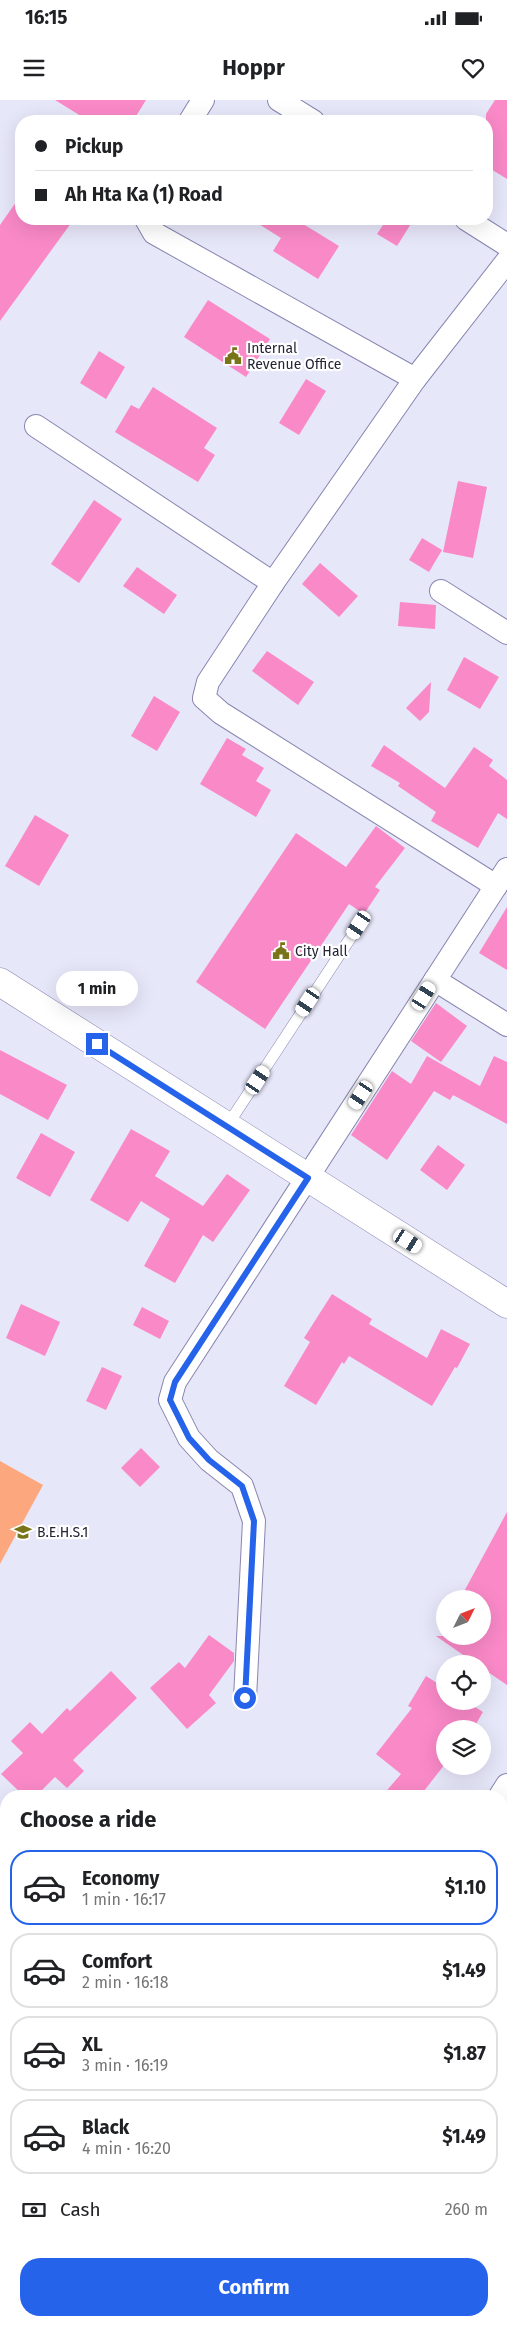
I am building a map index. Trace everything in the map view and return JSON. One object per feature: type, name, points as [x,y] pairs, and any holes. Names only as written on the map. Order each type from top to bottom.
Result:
[{"type":"street","points":[[194,115],[203,100]]},
{"type":"street","points":[[280,100],[304,115]]},
{"type":"street","points":[[149,225],[154,233],[415,378]]},
{"type":"street","points":[[475,225],[507,245]]},
{"type":"street","points":[[245,1698],[254,1521],[242,1486],[209,1460],[189,1438],[170,1400],[175,1382],[501,878],[221,713],[204,698],[208,682],[273,583],[415,378],[507,261]]},
{"type":"street","points":[[36,426],[273,583]]},
{"type":"street","points":[[441,591],[507,633]]},
{"type":"street","points":[[435,980],[507,1025]]},
{"type":"street","points":[[0,982],[507,1304]]},
{"type":"lane","points":[[227,1126],[359,925]]},
{"type":"shaded area","points":[[0,1461],[43,1485],[0,1564]]},
{"type":"building","points":[[55,100],[146,100],[137,115],[79,115]]},
{"type":"building","points":[[495,100],[507,100],[507,179],[493,170],[493,115],[486,114]]},
{"type":"building","points":[[15,204],[15,225],[70,225],[0,321],[0,225]]},
{"type":"building","points":[[260,225],[305,225],[339,246],[318,279],[273,251],[281,238]]},
{"type":"building","points":[[383,225],[410,225],[397,246],[377,234]]},
{"type":"building","points":[[208,300],[270,339],[246,377],[184,337]]},
{"type":"building","points":[[99,351],[125,367],[106,399],[80,383]]},
{"type":"building","points":[[306,379],[326,391],[299,435],[279,423]]},
{"type":"building","points":[[153,387],[217,428],[204,448],[215,455],[198,482],[115,432],[131,405],[139,409]]},
{"type":"building","points":[[458,481],[487,487],[473,558],[443,552]]},
{"type":"building","points":[[94,500],[122,519],[79,583],[51,564]]},
{"type":"building","points":[[422,538],[442,550],[429,572],[409,560]]},
{"type":"building","points":[[320,563],[358,596],[339,617],[302,584]]},
{"type":"building","points":[[137,567],[177,595],[164,614],[123,586]]},
{"type":"building","points":[[400,602],[436,605],[435,629],[398,626]]},
{"type":"building","points":[[267,651],[314,682],[298,705],[252,671]]},
{"type":"building","points":[[464,657],[499,677],[480,709],[447,690]]},
{"type":"building","points":[[431,682],[429,712],[420,721],[406,708]]},
{"type":"building","points":[[154,696],[180,712],[157,751],[131,736]]},
{"type":"building","points":[[227,738],[246,749],[242,755],[264,768],[256,781],[271,790],[256,817],[200,784]]},
{"type":"building","points":[[384,745],[445,788],[474,747],[493,760],[489,766],[507,780],[507,819],[498,813],[478,848],[431,821],[436,812],[398,786],[400,783],[371,766]]},
{"type":"building","points":[[35,815],[69,835],[39,886],[5,866]]},
{"type":"building","points":[[376,826],[405,848],[375,887],[380,890],[364,914],[349,904],[265,1029],[196,982],[296,833],[346,867]]},
{"type":"building","points":[[507,907],[507,970],[479,953]]},
{"type":"building","points":[[436,1003],[467,1026],[441,1062],[411,1041]]},
{"type":"building","points":[[0,1050],[67,1085],[48,1120],[0,1094]]},
{"type":"building","points":[[427,1056],[480,1086],[494,1056],[507,1062],[507,1124],[453,1095],[450,1100],[434,1091],[387,1160],[351,1135],[392,1071],[411,1084]]},
{"type":"building","points":[[131,1129],[170,1151],[155,1176],[203,1206],[227,1174],[250,1190],[213,1242],[203,1235],[175,1283],[144,1266],[170,1219],[141,1201],[128,1222],[90,1200]]},
{"type":"building","points":[[41,1133],[75,1152],[50,1197],[16,1178]]},
{"type":"building","points":[[438,1145],[465,1165],[447,1190],[420,1170]]},
{"type":"building","points":[[332,1294],[372,1319],[369,1324],[427,1358],[441,1329],[470,1344],[432,1406],[349,1356],[344,1364],[342,1362],[316,1405],[284,1386],[310,1342],[304,1338]]},
{"type":"building","points":[[21,1304],[60,1322],[45,1356],[6,1338]]},
{"type":"building","points":[[142,1307],[169,1321],[160,1339],[133,1325]]},
{"type":"building","points":[[102,1367],[122,1376],[106,1410],[86,1401]]},
{"type":"building","points":[[141,1448],[160,1467],[140,1487],[121,1468]]},
{"type":"building","points":[[507,1512],[507,1685],[491,1674],[491,1655],[463,1655],[449,1645],[491,1645],[491,1590],[465,1590]]},
{"type":"building","points":[[209,1635],[234,1653],[234,1661],[209,1695],[216,1703],[187,1729],[150,1688],[179,1662],[185,1668]]},
{"type":"building","points":[[111,1671],[137,1698],[73,1760],[84,1771],[67,1788],[55,1777],[42,1790],[18,1790],[1,1774],[23,1753],[11,1741],[30,1722],[42,1734],[67,1708],[70,1711]]},
{"type":"building","points":[[426,1676],[436,1682],[436,1710],[480,1710],[483,1712],[478,1720],[436,1720],[436,1775],[425,1790],[387,1790],[401,1774],[376,1754],[412,1708],[408,1706]]},
{"type":"place","name":"Internal Revenue Office","points":[[233,356]]},
{"type":"place","name":"City Hall","points":[[281,951]]},
{"type":"place","name":"B.E.H.S.1","points":[[23,1532]]},
{"type":"route","points":[[97,1044],[308,1178],[175,1382],[170,1400],[178,1420],[189,1438],[209,1460],[242,1486],[247,1495],[254,1521],[245,1698]]}]
